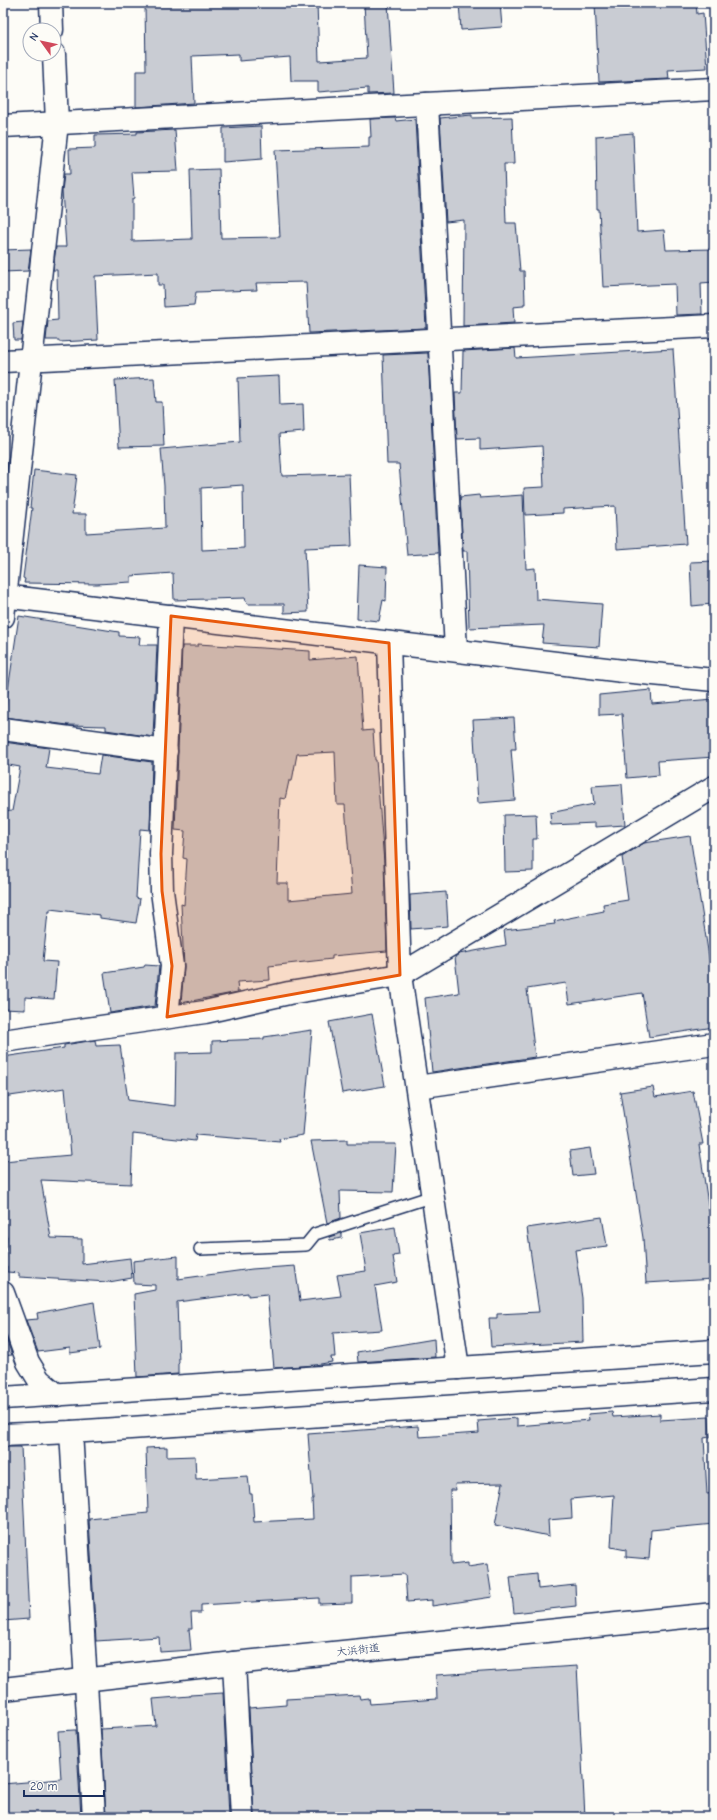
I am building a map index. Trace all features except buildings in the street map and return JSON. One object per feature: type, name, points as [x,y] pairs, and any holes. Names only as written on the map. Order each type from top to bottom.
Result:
[{"type":"street","points":[[51,3],[52,22]]},
{"type":"street","points":[[54,62],[58,122],[4,603],[171,616],[623,671],[714,680]]},
{"type":"street","points":[[3,126],[714,89]]},
{"type":"street","points":[[427,104],[456,650]]},
{"type":"street","points":[[3,361],[714,326]]},
{"type":"street","points":[[167,1017],[172,966],[162,891],[161,854],[171,616]]},
{"type":"street","points":[[389,642],[400,975],[458,1368]]},
{"type":"street","points":[[3,728],[166,751]]},
{"type":"street","points":[[3,1041],[205,1012],[290,993],[400,975],[714,787]]},
{"type":"street","points":[[417,1087],[714,1044]]},
{"type":"street","points":[[3,1293],[28,1362],[39,1380],[57,1395]]},
{"type":"street","points":[[3,1398],[714,1351]]},
{"type":"street","points":[[3,1435],[71,1432],[714,1389]]},
{"type":"street","points":[[71,1432],[94,1817]]},
{"type":"street","name":"大浜街道","points":[[3,1689],[85,1681],[234,1663],[714,1614]]},
{"type":"street","points":[[234,1663],[242,1817]]},
{"type":"lane","points":[[200,1249],[306,1245],[315,1234],[433,1196]]},
{"type":"highlighted area","points":[[171,616],[389,643],[400,975],[167,1017],[172,966],[162,891],[161,854]]}]
